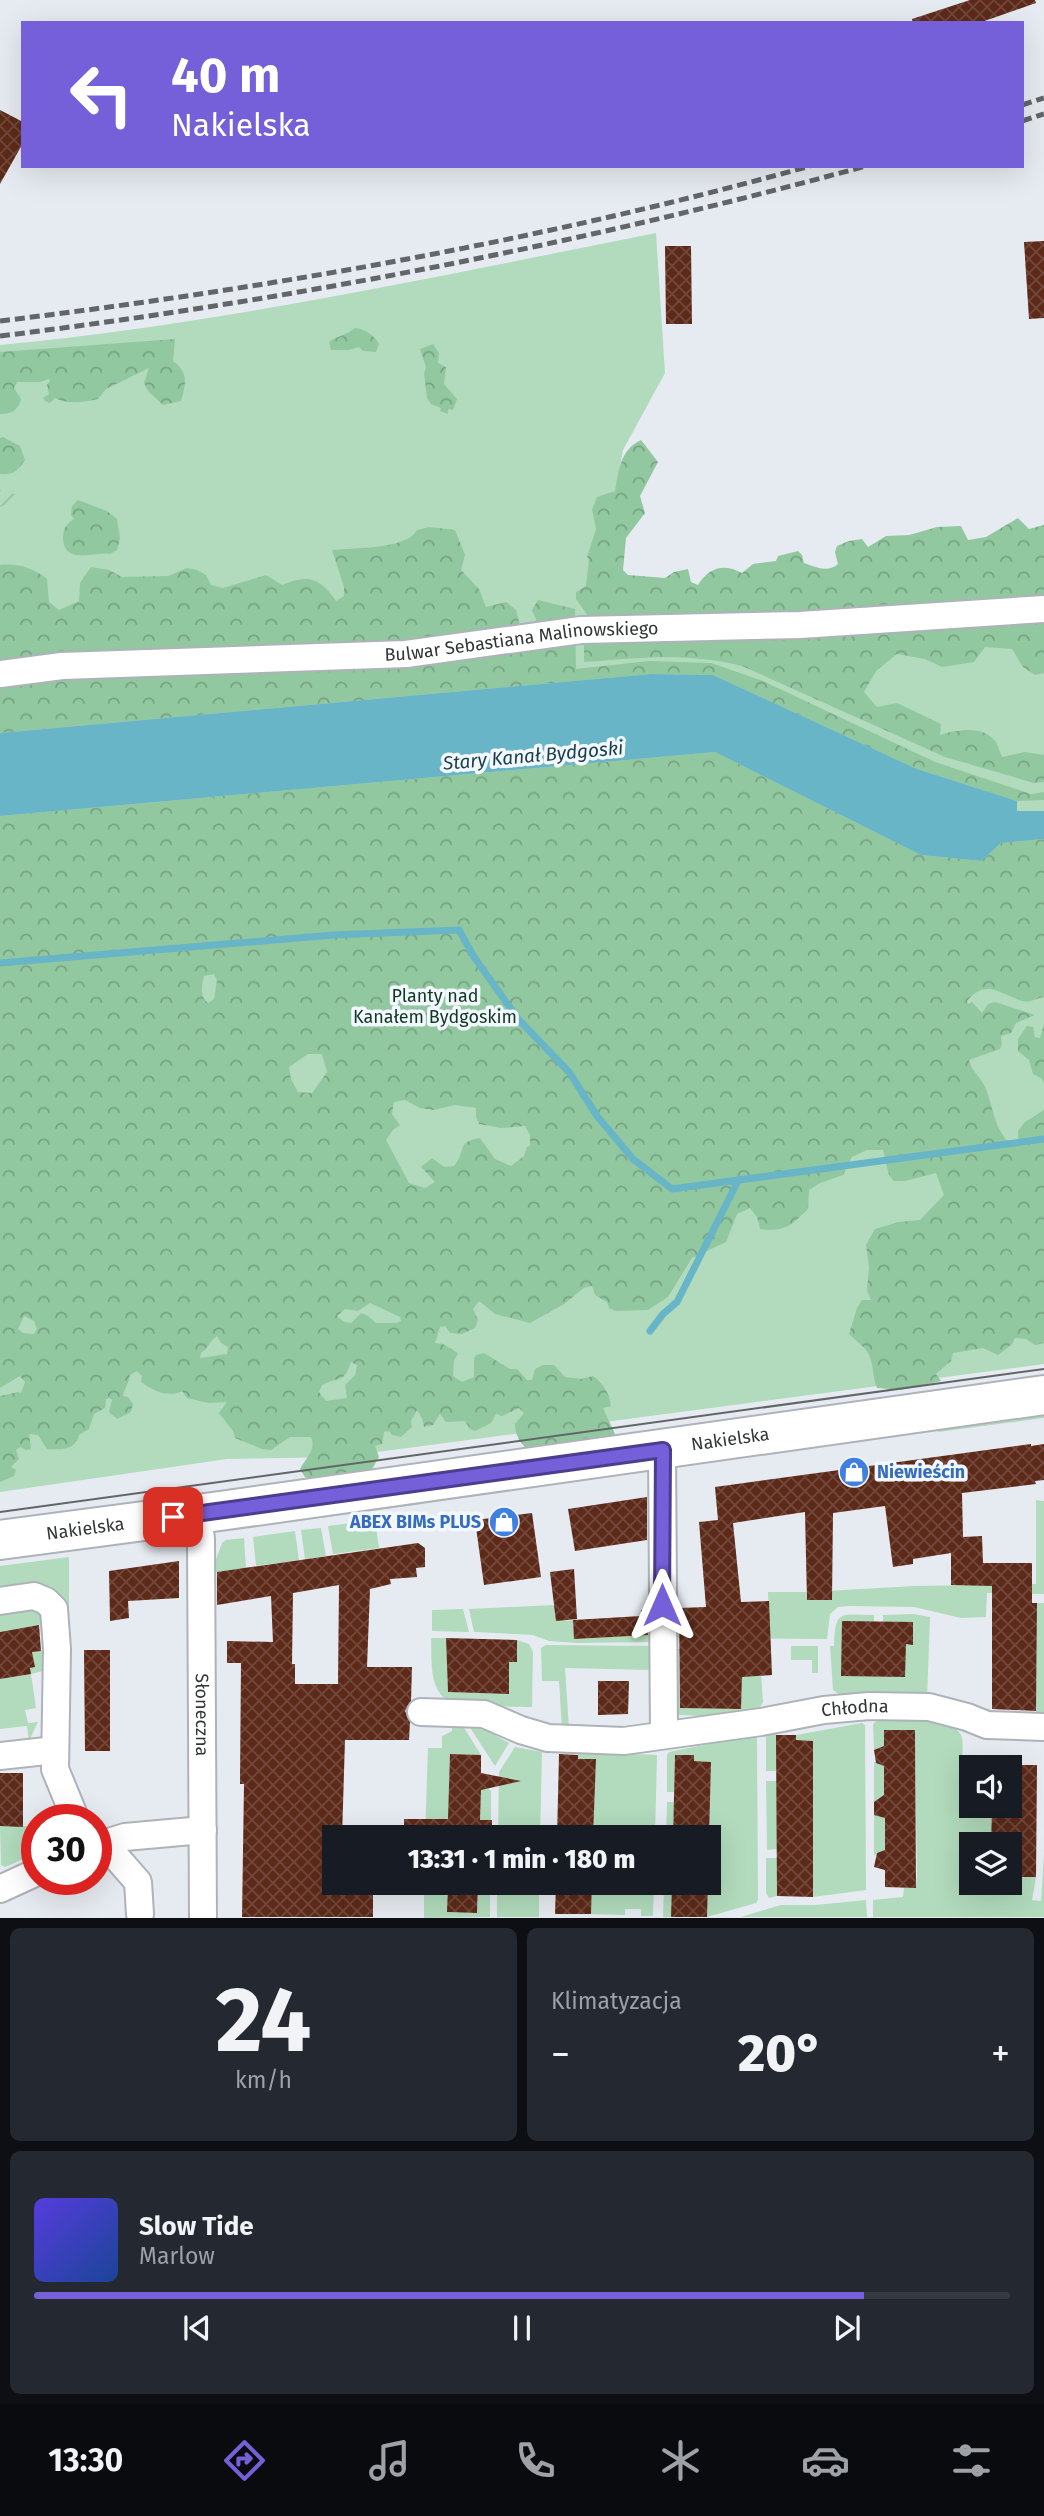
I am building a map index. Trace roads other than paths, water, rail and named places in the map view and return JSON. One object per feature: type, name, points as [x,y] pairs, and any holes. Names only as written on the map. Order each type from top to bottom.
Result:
[{"type":"main road","name":"Nakielska","points":[[0,1540],[1044,1395]]},
{"type":"street","name":"Bulwar Sebastiana Malinowskiego","points":[[0,674],[62,666],[405,654],[581,630],[800,625],[1044,609]]},
{"type":"street","points":[[663,1450],[664,1734]]},
{"type":"street","name":"Słoneczna","points":[[198,1514],[201,1539],[203,1917]]},
{"type":"street","points":[[0,1601],[34,1596],[46,1601],[54,1609],[57,1649],[44,1685],[55,1750],[55,1769],[69,1804]]},
{"type":"street","name":"Chłodna","points":[[421,1712],[484,1714],[548,1738],[624,1741],[761,1722],[824,1710],[869,1706],[929,1707],[1002,1728],[1044,1727]]},
{"type":"street","points":[[0,1756],[55,1750]]},
{"type":"street","points":[[112,1841],[203,1830]]},
{"type":"street","points":[[112,1856],[138,1882],[140,1914]]},
{"type":"street","points":[[0,1889],[21,1879]]},
{"type":"water","name":"Stary Kanał Bydgoski","points":[[651,674],[713,675],[917,769],[1017,801],[1017,811],[1044,811],[1044,839],[1001,843],[981,861],[921,855],[715,752],[0,816],[0,733]]},
{"type":"waterway","points":[[0,963],[333,935],[459,930],[474,957],[519,1020],[569,1072],[597,1116],[633,1159],[672,1189],[1044,1139]]},
{"type":"waterway","points":[[650,1331],[677,1302],[739,1179]]},
{"type":"tram line","points":[[0,1512],[1044,1369]]},
{"type":"railway","points":[[1024,104],[1044,98]]},
{"type":"railway","points":[[1024,120],[1044,114]]},
{"type":"railway","points":[[0,321],[204,293],[408,259],[610,217],[803,168]]},
{"type":"railway","points":[[0,336],[219,305],[436,267],[652,220],[858,168]]},
{"type":"place","name":"Niewieścin","points":[[854,1472]]},
{"type":"place","name":"ABEX BIMs PLUS","points":[[504,1522]]},
{"type":"park label","name":"Planty nad Kanałem Bydgoskim","points":[[435,1006]]}]
